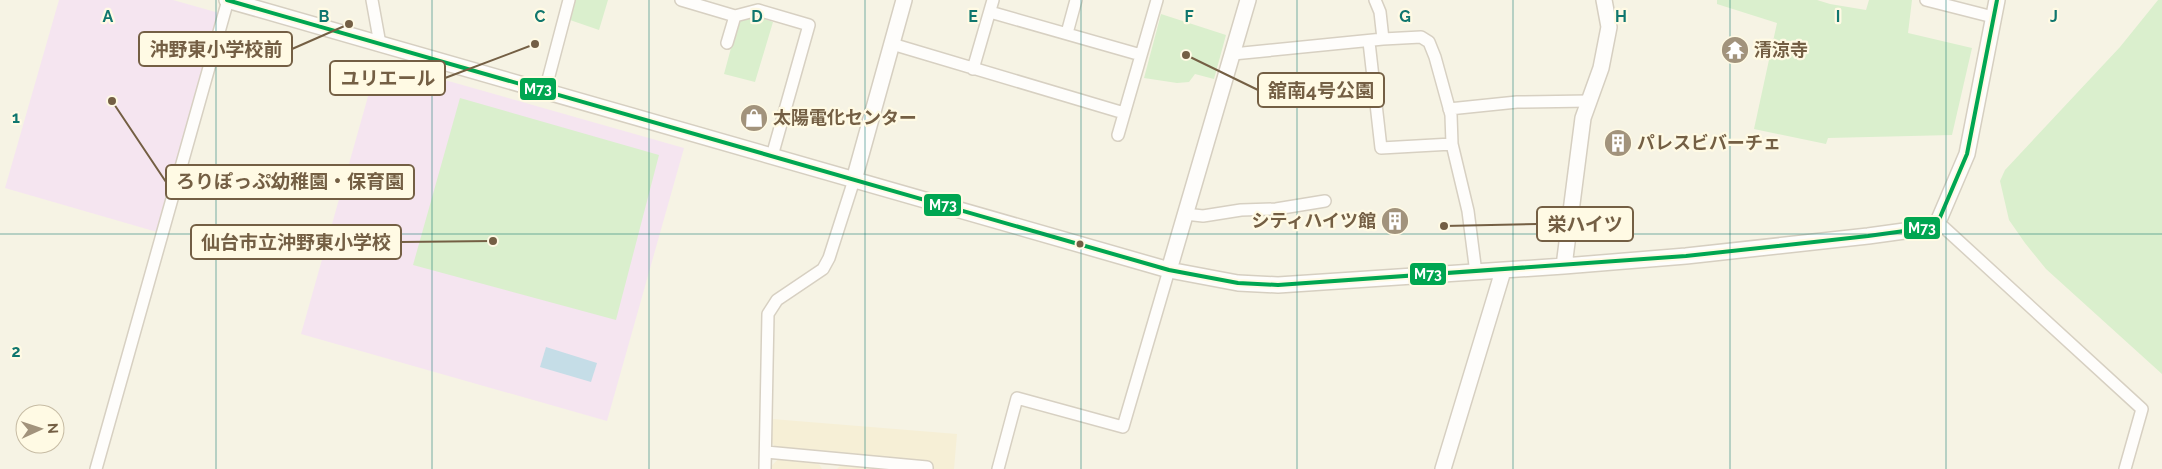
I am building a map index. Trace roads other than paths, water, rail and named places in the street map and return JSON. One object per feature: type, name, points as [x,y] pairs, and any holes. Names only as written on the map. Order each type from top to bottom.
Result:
[{"type":"street","points":[[372,0],[380,44]]},
{"type":"street","points":[[545,91],[569,0]]},
{"type":"street","points":[[682,0],[735,16],[758,10],[809,25],[772,156]]},
{"type":"street","points":[[765,469],[768,314],[777,300],[823,269],[829,258],[854,180],[904,0]]},
{"type":"street","points":[[973,69],[993,0]]},
{"type":"street","points":[[1067,33],[1076,0]]},
{"type":"street","points":[[1118,134],[1157,0]]},
{"type":"street","points":[[998,469],[1017,398],[1124,427],[1248,0]]},
{"type":"street","points":[[1374,0],[1380,12],[1382,39]]},
{"type":"street","points":[[1564,266],[1583,118],[1601,68],[1609,27],[1604,0]]},
{"type":"street","points":[[1926,0],[1993,17]]},
{"type":"street","points":[[96,469],[233,1],[1169,270],[1238,283],[1278,285],[1564,266],[1868,236],[1918,229],[1938,222],[1967,154],[1997,0]]},
{"type":"street","points":[[990,12],[1141,55]]},
{"type":"street","points":[[728,43],[735,16]]},
{"type":"street","points":[[1233,54],[1369,42],[1382,39],[1421,37],[1429,42],[1449,109],[1452,144],[1468,211],[1476,273]]},
{"type":"street","points":[[1369,42],[1380,148],[1452,144]]},
{"type":"street","points":[[892,44],[1124,113]]},
{"type":"street","points":[[1449,109],[1517,102],[1590,101]]},
{"type":"street","points":[[1185,214],[1203,216],[1241,210],[1276,209],[1325,201]]},
{"type":"street","points":[[1938,222],[2142,409],[2125,469]]},
{"type":"street","points":[[1443,469],[1503,270]]},
{"type":"street","points":[[766,452],[830,463],[927,466],[927,469]]},
{"type":"water","points":[[546,347],[597,363],[591,382],[540,367]]},
{"type":"place","name":"沖野東小学校前","points":[[349,24]]},
{"type":"place","name":"ユリエール","points":[[535,44]]},
{"type":"place","name":"清涼寺","points":[[1735,50]]},
{"type":"place","name":"舘南4号公園","points":[[1186,55]]},
{"type":"place","name":"ろりぽっぷ幼稚園・保育園","points":[[112,101]]},
{"type":"place","name":"太陽電化センター","points":[[754,118]]},
{"type":"place","name":"パレスビバーチェ","points":[[1618,143]]},
{"type":"place","name":"シティハイツ館","points":[[1395,221]]},
{"type":"place","name":"栄ハイツ","points":[[1444,226]]},
{"type":"place","name":"仙台市立沖野東小学校","points":[[493,241]]}]
